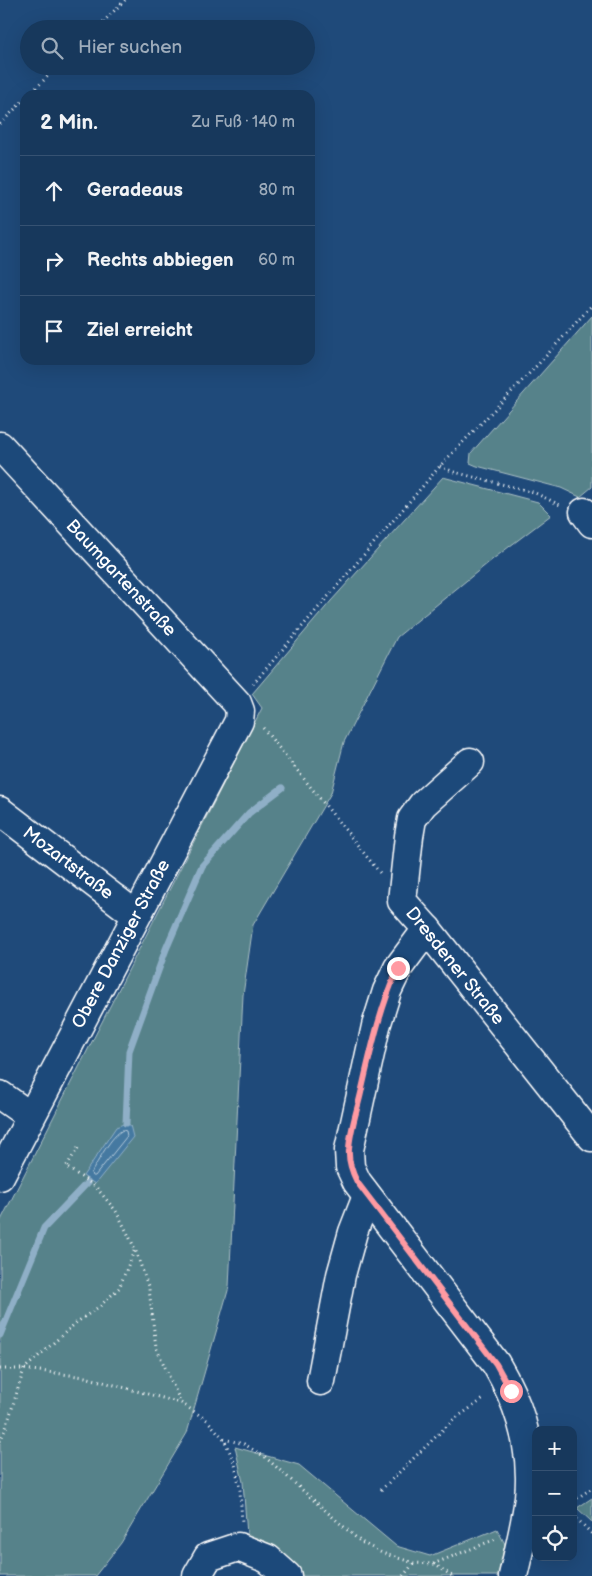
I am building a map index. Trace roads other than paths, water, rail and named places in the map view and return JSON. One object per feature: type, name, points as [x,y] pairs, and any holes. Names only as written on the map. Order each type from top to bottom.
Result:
[{"type":"street","name":"Baumgartenstraße","points":[[0,446],[238,707]]},
{"type":"street","name":"Obere Danziger Straße","points":[[0,1176],[238,721],[238,707]]},
{"type":"street","name":"Dresdener Straße","points":[[470,762],[423,804],[412,819],[402,901],[592,1137]]},
{"type":"street","name":"Mozartstraße","points":[[0,811],[136,916]]},
{"type":"street","points":[[427,930],[398,968],[387,991],[376,1026],[352,1132],[349,1150],[350,1167],[357,1182],[367,1196],[496,1364],[506,1381],[522,1418],[528,1445],[530,1470],[529,1496],[513,1576]]},
{"type":"street","points":[[0,1095],[30,1116]]},
{"type":"street","points":[[321,1381],[341,1275],[353,1232],[367,1196]]},
{"type":"street","points":[[197,1576],[208,1557],[238,1547],[268,1559],[287,1576]]},
{"type":"water","points":[[126,1123],[130,1125],[133,1137],[95,1184],[83,1176],[116,1127]]},
{"type":"waterway","points":[[126,1123],[129,1051],[166,949],[202,866],[249,813],[282,788]]},
{"type":"waterway","points":[[0,1335],[44,1228],[87,1183]]}]
